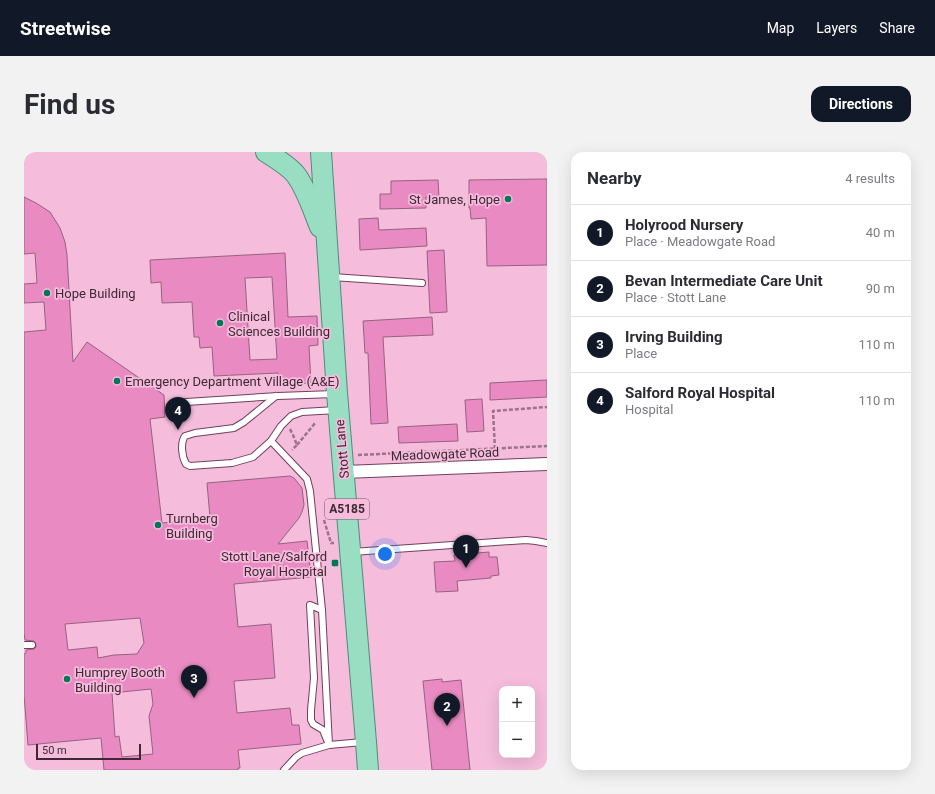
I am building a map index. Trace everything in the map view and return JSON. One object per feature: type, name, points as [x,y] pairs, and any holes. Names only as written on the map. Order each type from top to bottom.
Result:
[{"type":"main road","points":[[266,152],[280,161],[295,174],[304,188],[328,248]]},
{"type":"main road","name":"Stott Lane","points":[[321,152],[338,402],[368,770]]},
{"type":"street","name":"Meadowgate Road","points":[[343,464],[547,464]]},
{"type":"lane","points":[[330,276],[422,283]]},
{"type":"lane","points":[[186,402],[276,396],[338,402]]},
{"type":"lane","points":[[276,396],[244,422],[234,428],[195,433],[184,436],[182,440],[183,459],[186,464],[190,466],[232,463],[252,457],[271,441],[291,416],[338,402]]},
{"type":"lane","points":[[271,441],[307,479],[310,491],[322,610],[329,745]]},
{"type":"lane","points":[[351,552],[526,540],[547,543]]},
{"type":"lane","points":[[322,610],[310,605],[314,678],[311,720],[313,724],[323,730],[329,745]]},
{"type":"lane","points":[[24,645],[32,645]]},
{"type":"lane","points":[[284,770],[296,757],[302,753],[329,745],[366,742]]},
{"type":"path","points":[[495,449],[493,410],[547,407]]},
{"type":"path","points":[[285,422],[298,445]]},
{"type":"path","points":[[286,456],[298,445],[316,422]]},
{"type":"path","points":[[343,464],[495,449],[547,446]]},
{"type":"building","points":[[547,179],[547,265],[487,266],[486,218],[471,219],[469,208],[469,180]]},
{"type":"building","points":[[438,180],[439,197],[426,197],[426,208],[380,209],[380,194],[391,194],[391,181]]},
{"type":"building","points":[[24,197],[50,212],[60,228],[65,242],[73,362],[87,342],[164,395],[165,417],[150,419],[162,523],[210,518],[207,483],[290,476],[294,478],[302,488],[304,505],[302,512],[278,544],[307,541],[311,577],[234,584],[238,627],[271,624],[275,678],[234,681],[237,713],[290,708],[292,725],[299,725],[301,744],[238,750],[240,768],[238,768],[238,770],[104,770],[101,738],[28,745],[24,695],[24,654],[26,653],[26,650],[34,649],[36,645],[34,641],[25,640],[24,633],[24,332],[46,330],[44,302],[24,303],[24,284],[37,283],[35,253],[24,254]],"holes":[[[140,618],[144,643],[137,654],[114,655],[98,658],[97,647],[68,650],[65,624]],[[151,689],[153,704],[149,716],[153,754],[122,757],[119,736],[115,737],[112,693]]]},
{"type":"building","points":[[378,218],[379,230],[426,228],[427,246],[360,250],[359,219]]},
{"type":"building","points":[[444,250],[447,312],[430,313],[427,251]]},
{"type":"building","name":"Clinical Sciences Building","points":[[285,253],[288,317],[317,316],[318,345],[309,346],[311,383],[296,384],[296,379],[278,380],[278,373],[214,376],[212,347],[200,348],[199,337],[194,337],[192,302],[162,303],[161,282],[151,283],[150,260]],"holes":[[[272,277],[277,359],[250,360],[245,278]]]},
{"type":"building","points":[[432,317],[433,335],[383,337],[388,423],[371,424],[368,353],[365,353],[363,321]]},
{"type":"building","points":[[547,380],[547,397],[490,400],[490,383]]},
{"type":"building","points":[[482,399],[484,431],[467,432],[465,400]]},
{"type":"building","points":[[457,424],[458,441],[399,443],[398,427]]},
{"type":"building","points":[[489,552],[489,557],[497,557],[499,575],[491,576],[491,578],[457,581],[458,591],[436,592],[434,562],[455,561],[454,555]]},
{"type":"building","points":[[442,679],[442,682],[461,680],[470,770],[432,770],[423,681]]},
{"type":"place","name":"St James, Hope","points":[[508,199]]},
{"type":"place","name":"Hope Building","points":[[47,293]]},
{"type":"place","name":"Clinical Sciences Building","points":[[220,323]]},
{"type":"place","name":"Emergency Department Village (A&E)","points":[[117,381]]},
{"type":"place","name":"Salford Royal Hospital","points":[[178,430]]},
{"type":"place","name":"Turnberg Building","points":[[158,525]]},
{"type":"place","name":"Stott Lane/Salford Royal Hospital","points":[[335,563]]},
{"type":"place","name":"Holyrood Nursery","points":[[466,568]]},
{"type":"place","name":"Humprey Booth Building","points":[[67,679]]},
{"type":"place","name":"Irving Building","points":[[194,698]]},
{"type":"place","name":"Bevan Intermediate Care Unit","points":[[447,726]]}]
